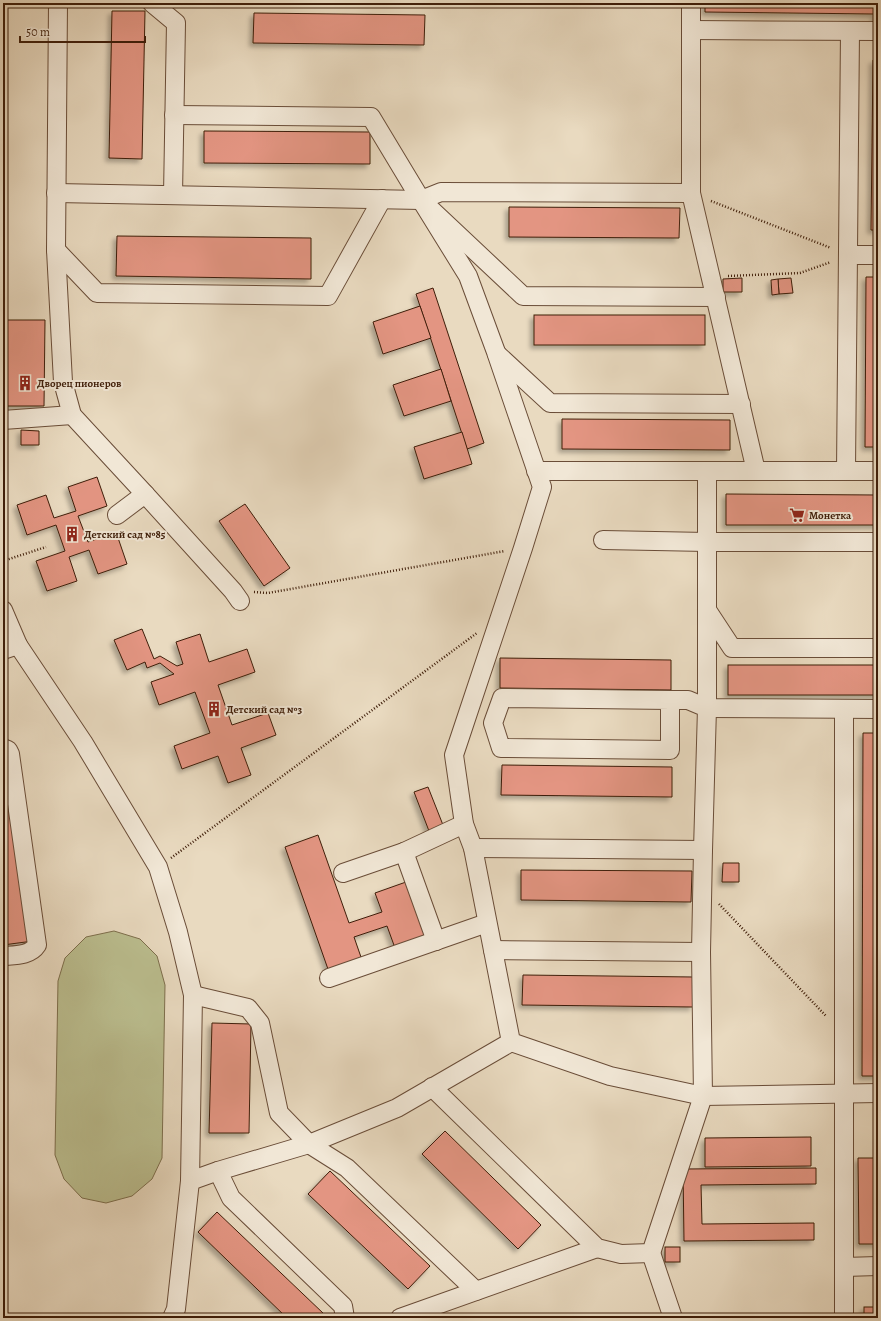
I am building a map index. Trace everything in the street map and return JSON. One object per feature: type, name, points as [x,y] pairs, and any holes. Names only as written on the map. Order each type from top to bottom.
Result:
[{"type":"street","points":[[58,3],[56,250],[63,382],[72,415],[236,596]]},
{"type":"street","points":[[152,3],[176,23],[172,195]]},
{"type":"street","points":[[691,3],[691,193],[756,471]]},
{"type":"street","points":[[691,30],[878,31]]},
{"type":"street","points":[[846,471],[850,31]]},
{"type":"street","points":[[174,115],[371,117],[468,276],[496,352],[542,487],[454,755],[464,824],[473,848],[511,1042]]},
{"type":"street","points":[[56,193],[382,200],[421,200],[441,192],[691,193]]},
{"type":"street","points":[[56,250],[97,293],[328,296],[382,200]]},
{"type":"street","points":[[421,200],[523,296],[716,297]]},
{"type":"street","points":[[848,255],[878,255]]},
{"type":"street","points":[[496,352],[550,404],[741,404]]},
{"type":"street","points":[[3,420],[72,415]]},
{"type":"street","points":[[536,471],[878,471]]},
{"type":"street","points":[[673,1318],[651,1253],[703,1096],[702,886],[707,708],[707,471]]},
{"type":"street","points":[[117,515],[145,494]]},
{"type":"street","points":[[603,540],[707,542],[878,542]]},
{"type":"street","points":[[3,610],[11,647],[83,742],[158,868],[178,932],[193,995],[190,1181],[176,1309],[172,1318]]},
{"type":"street","points":[[707,610],[732,648],[878,648]]},
{"type":"street","points":[[670,700],[670,750],[501,748],[493,723],[502,698],[688,700],[707,708],[878,709]]},
{"type":"street","points":[[844,709],[844,1318]]},
{"type":"street","points":[[465,723],[493,723]]},
{"type":"street","points":[[3,748],[8,750],[10,754],[37,945],[28,953],[3,956]]},
{"type":"street","points":[[343,873],[404,852],[464,824]]},
{"type":"street","points":[[473,848],[703,850]]},
{"type":"street","points":[[404,852],[436,941]]},
{"type":"street","points":[[329,978],[487,922]]},
{"type":"street","points":[[493,950],[702,952]]},
{"type":"street","points":[[193,995],[248,1008],[260,1023],[279,1114],[309,1144],[347,1168],[476,1291]]},
{"type":"street","points":[[190,1181],[218,1171],[309,1144],[397,1108],[511,1042],[610,1076],[703,1096],[878,1093]]},
{"type":"street","points":[[432,1087],[597,1248],[621,1254],[651,1253]]},
{"type":"street","points":[[218,1171],[231,1198],[343,1306],[345,1318]]},
{"type":"street","points":[[400,1318],[597,1248]]},
{"type":"street","points":[[844,1266],[878,1266]]},
{"type":"path","points":[[691,193],[848,255]]},
{"type":"path","points":[[711,277],[800,274],[848,255]]},
{"type":"path","points":[[3,561],[46,547]]},
{"type":"path","points":[[236,596],[268,593],[523,548]]},
{"type":"path","points":[[158,868],[501,615]]},
{"type":"path","points":[[702,886],[843,1034]]},
{"type":"green space","points":[[114,931],[140,939],[157,956],[165,985],[162,1158],[152,1179],[132,1196],[106,1203],[82,1198],[64,1179],[55,1155],[58,981],[65,958],[86,937]]},
{"type":"building","points":[[705,3],[875,3],[875,14],[705,12]]},
{"type":"building","points":[[875,3],[878,3],[878,28],[875,28]]},
{"type":"building","points":[[112,11],[145,11],[142,159],[109,158]]},
{"type":"building","points":[[254,13],[425,15],[424,45],[253,43]]},
{"type":"building","points":[[873,60],[878,60],[878,230],[871,230]]},
{"type":"building","points":[[204,131],[370,132],[370,164],[204,163]]},
{"type":"building","points":[[509,207],[680,208],[679,238],[509,237]]},
{"type":"building","points":[[117,236],[311,238],[311,279],[116,276]]},
{"type":"building","points":[[866,277],[878,277],[878,447],[865,447]]},
{"type":"building","points":[[742,278],[742,292],[723,292],[723,279]]},
{"type":"building","points":[[791,278],[793,293],[779,294],[778,279]]},
{"type":"building","points":[[778,279],[779,294],[772,295],[771,280]]},
{"type":"building","points":[[433,288],[484,443],[467,449],[416,294]]},
{"type":"building","points":[[420,306],[431,338],[383,354],[373,322]]},
{"type":"building","points":[[534,315],[705,315],[705,345],[534,345]]},
{"type":"building","name":"Дворец пионеров","points":[[7,320],[45,320],[44,406],[5,406],[3,328],[7,328]]},
{"type":"building","points":[[441,369],[451,401],[404,416],[393,385]]},
{"type":"building","points":[[562,419],[730,420],[730,450],[562,449]]},
{"type":"building","points":[[21,430],[39,431],[39,445],[21,445]]},
{"type":"building","points":[[462,432],[472,464],[424,479],[414,447]]},
{"type":"building","name":"Детский сад №85","points":[[97,477],[107,506],[78,516],[88,542],[116,532],[127,564],[98,574],[89,550],[69,557],[77,581],[47,591],[36,561],[65,551],[56,525],[27,535],[17,505],[46,495],[54,518],[76,511],[68,487]]},
{"type":"building","points":[[726,494],[878,495],[878,525],[726,525]]},
{"type":"building","points":[[245,504],[290,568],[264,586],[219,521]]},
{"type":"building","name":"Детский сад №3","points":[[142,629],[154,659],[160,656],[177,666],[183,664],[176,642],[200,634],[209,662],[247,649],[255,672],[218,685],[232,725],[268,713],[276,735],[241,748],[251,775],[228,783],[218,756],[182,769],[174,746],[210,733],[195,692],[159,705],[151,682],[174,674],[160,663],[147,668],[145,662],[127,670],[114,640]]},
{"type":"building","points":[[500,658],[671,660],[671,690],[500,688]]},
{"type":"building","points":[[728,665],[878,665],[878,695],[728,695]]},
{"type":"building","points":[[863,733],[878,733],[878,1076],[862,1076]]},
{"type":"building","points":[[3,763],[33,941],[3,945]]},
{"type":"building","points":[[502,765],[672,767],[672,797],[501,795]]},
{"type":"building","points":[[428,787],[443,825],[429,831],[414,792]]},
{"type":"building","points":[[318,835],[349,923],[382,912],[375,893],[406,882],[426,938],[395,948],[387,926],[354,937],[362,960],[329,972],[285,847]]},
{"type":"building","points":[[723,863],[739,863],[739,882],[722,882]]},
{"type":"building","points":[[521,870],[692,871],[691,902],[521,900]]},
{"type":"building","points":[[523,975],[694,977],[693,1007],[522,1005]]},
{"type":"building","points":[[212,1023],[251,1024],[249,1133],[209,1133]]},
{"type":"building","points":[[445,1131],[541,1225],[518,1249],[422,1154]]},
{"type":"building","points":[[811,1137],[811,1166],[705,1167],[705,1138]]},
{"type":"building","points":[[858,1158],[878,1158],[878,1244],[859,1244]]},
{"type":"building","points":[[816,1168],[816,1184],[701,1185],[702,1224],[814,1223],[814,1240],[684,1241],[683,1169]]},
{"type":"building","points":[[330,1171],[430,1266],[408,1289],[308,1194]]},
{"type":"building","points":[[217,1212],[324,1314],[320,1318],[287,1318],[198,1232]]},
{"type":"building","points":[[665,1247],[680,1247],[680,1262],[665,1262]]},
{"type":"building","points":[[864,1307],[878,1307],[878,1318],[864,1318]]},
{"type":"place","name":"Дворец пионеров","points":[[25,383]]},
{"type":"place","name":"Монетка","points":[[797,515]]},
{"type":"place","name":"Детский сад №85","points":[[72,534]]},
{"type":"place","name":"Детский сад №3","points":[[214,709]]}]
